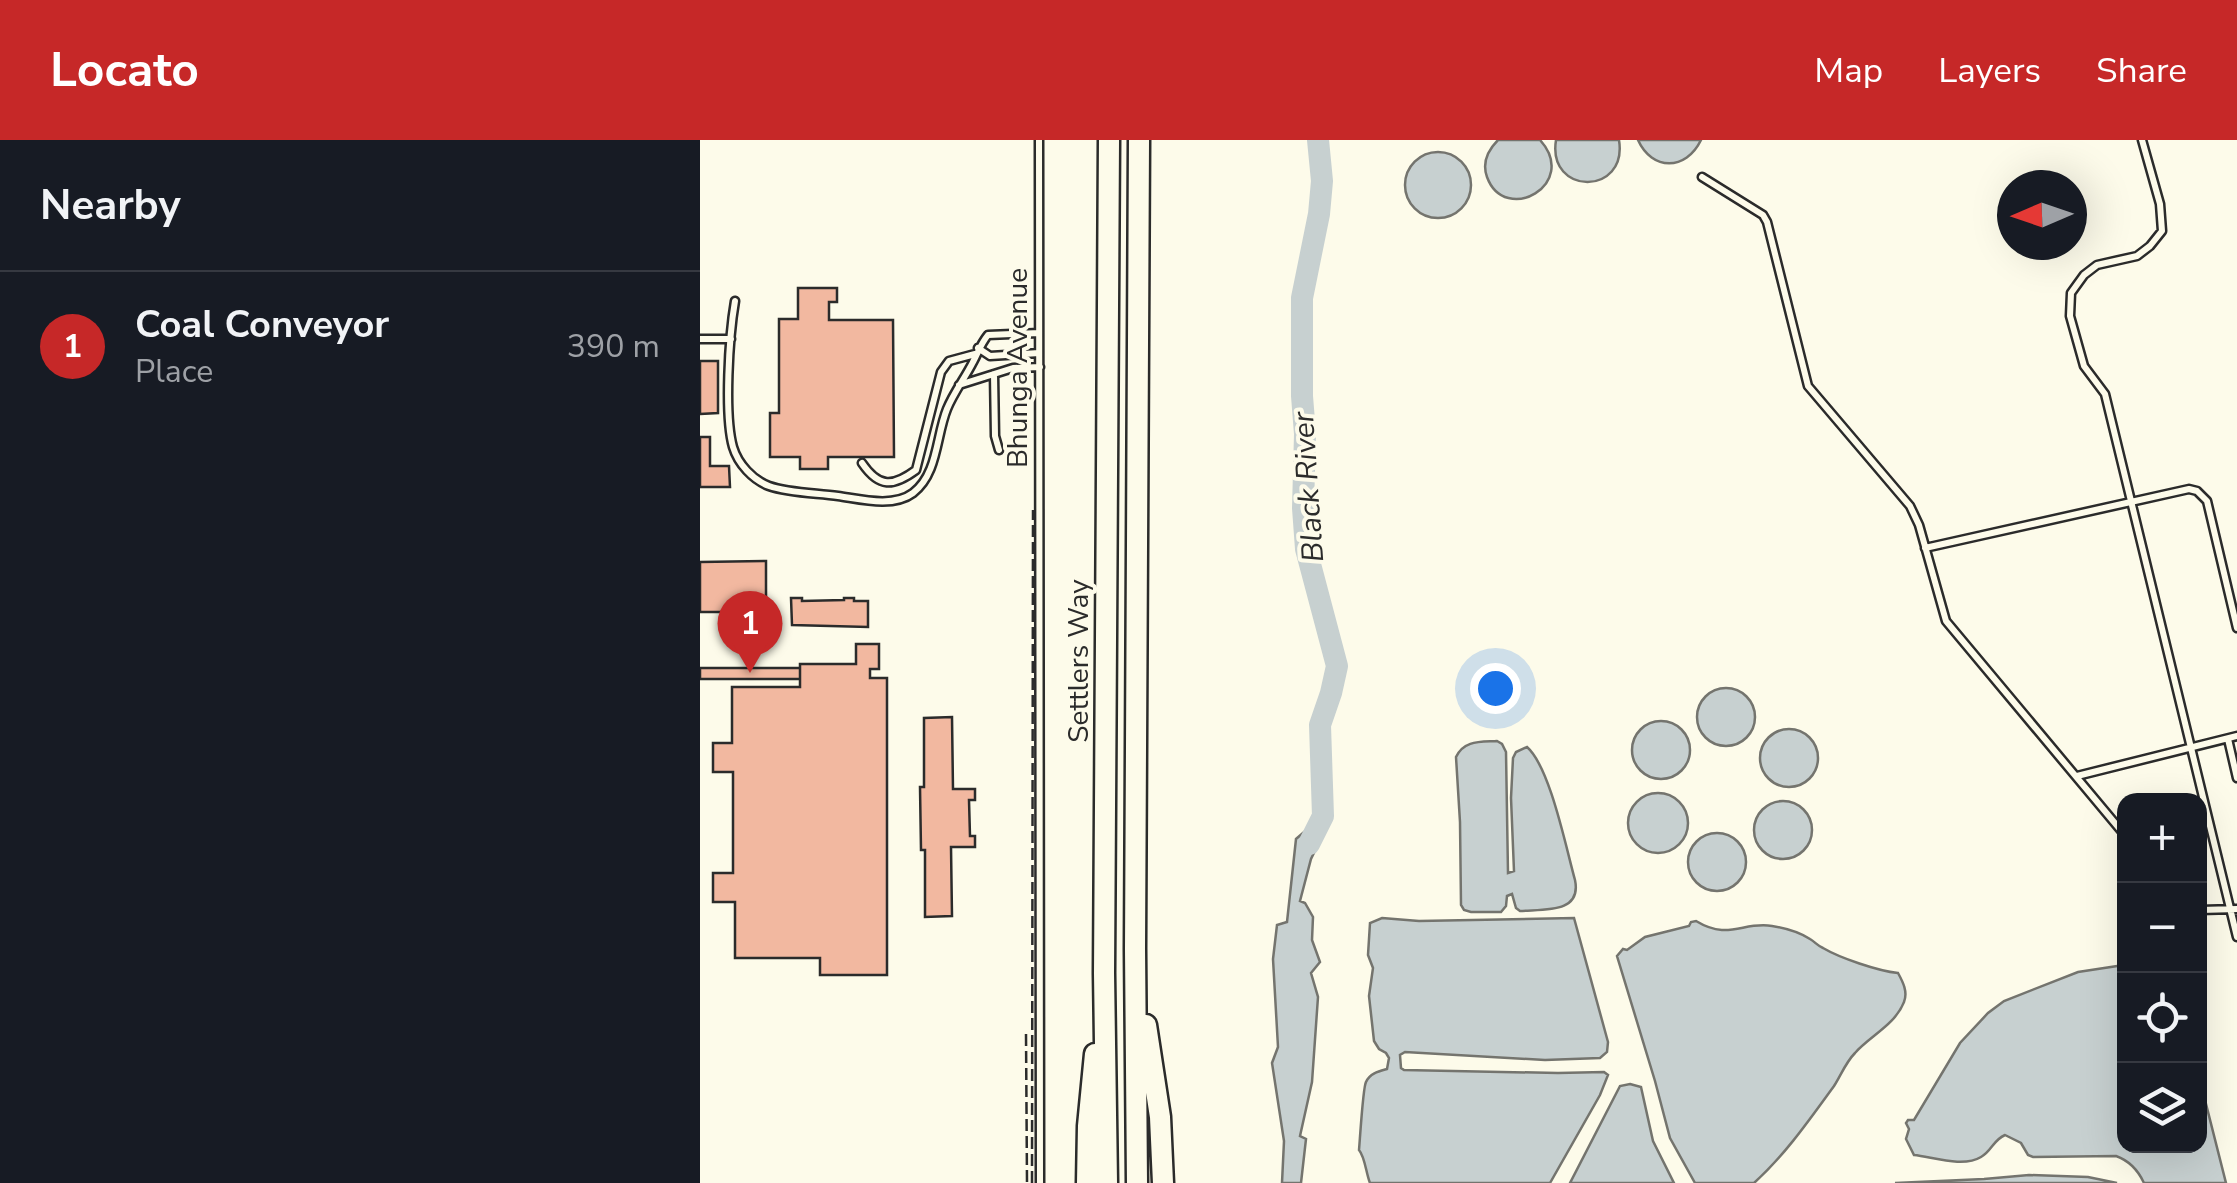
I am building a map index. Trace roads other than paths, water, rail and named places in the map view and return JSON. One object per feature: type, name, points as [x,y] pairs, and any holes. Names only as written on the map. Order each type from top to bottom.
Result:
[{"type":"highway","name":"Settlers Way","points":[[1107,1183],[1104,973],[1109,140]]},
{"type":"highway","name":"Settlers Way","points":[[1137,1183],[1134,949],[1138,140]]},
{"type":"highway","points":[[1134,949],[1160,1118],[1163,1180]]},
{"type":"highway","points":[[1087,1183],[1088,1126],[1104,973]]},
{"type":"lane","name":"Bhunga Avenue","points":[[1039,140],[1040,1183]]},
{"type":"lane","points":[[2142,140],[2160,204],[2162,231],[2137,256],[2097,266],[2084,275],[2071,293],[2070,316],[2084,366],[2105,394],[2234,909],[2237,937]]},
{"type":"lane","points":[[1702,178],[1755,209],[1768,222],[1808,386],[1910,506],[1946,621],[2117,825]]},
{"type":"lane","points":[[735,301],[730,422],[734,450],[745,468],[771,487],[887,501],[904,498],[920,486],[932,466],[947,410],[988,335],[1039,333]]},
{"type":"lane","points":[[700,338],[731,339]]},
{"type":"lane","points":[[862,463],[881,482],[900,481],[916,470],[941,372],[949,360],[977,351],[990,356],[1040,353]]},
{"type":"lane","points":[[959,385],[1013,368],[1040,367]]},
{"type":"lane","points":[[994,374],[995,436],[999,450]]},
{"type":"lane","points":[[1925,548],[2189,489],[2203,495],[2207,502],[2237,628]]},
{"type":"lane","points":[[2077,776],[2237,736]]},
{"type":"lane","points":[[2228,739],[2237,778]]},
{"type":"lane","points":[[2207,910],[2234,909]]},
{"type":"waterway","name":"Black River","points":[[1309,844],[1323,816],[1320,725],[1337,666],[1306,549],[1303,508],[1302,298],[1319,214],[1322,181],[1318,140]]},
{"type":"place","name":"Coal Conveyor","points":[[750,673]]}]
